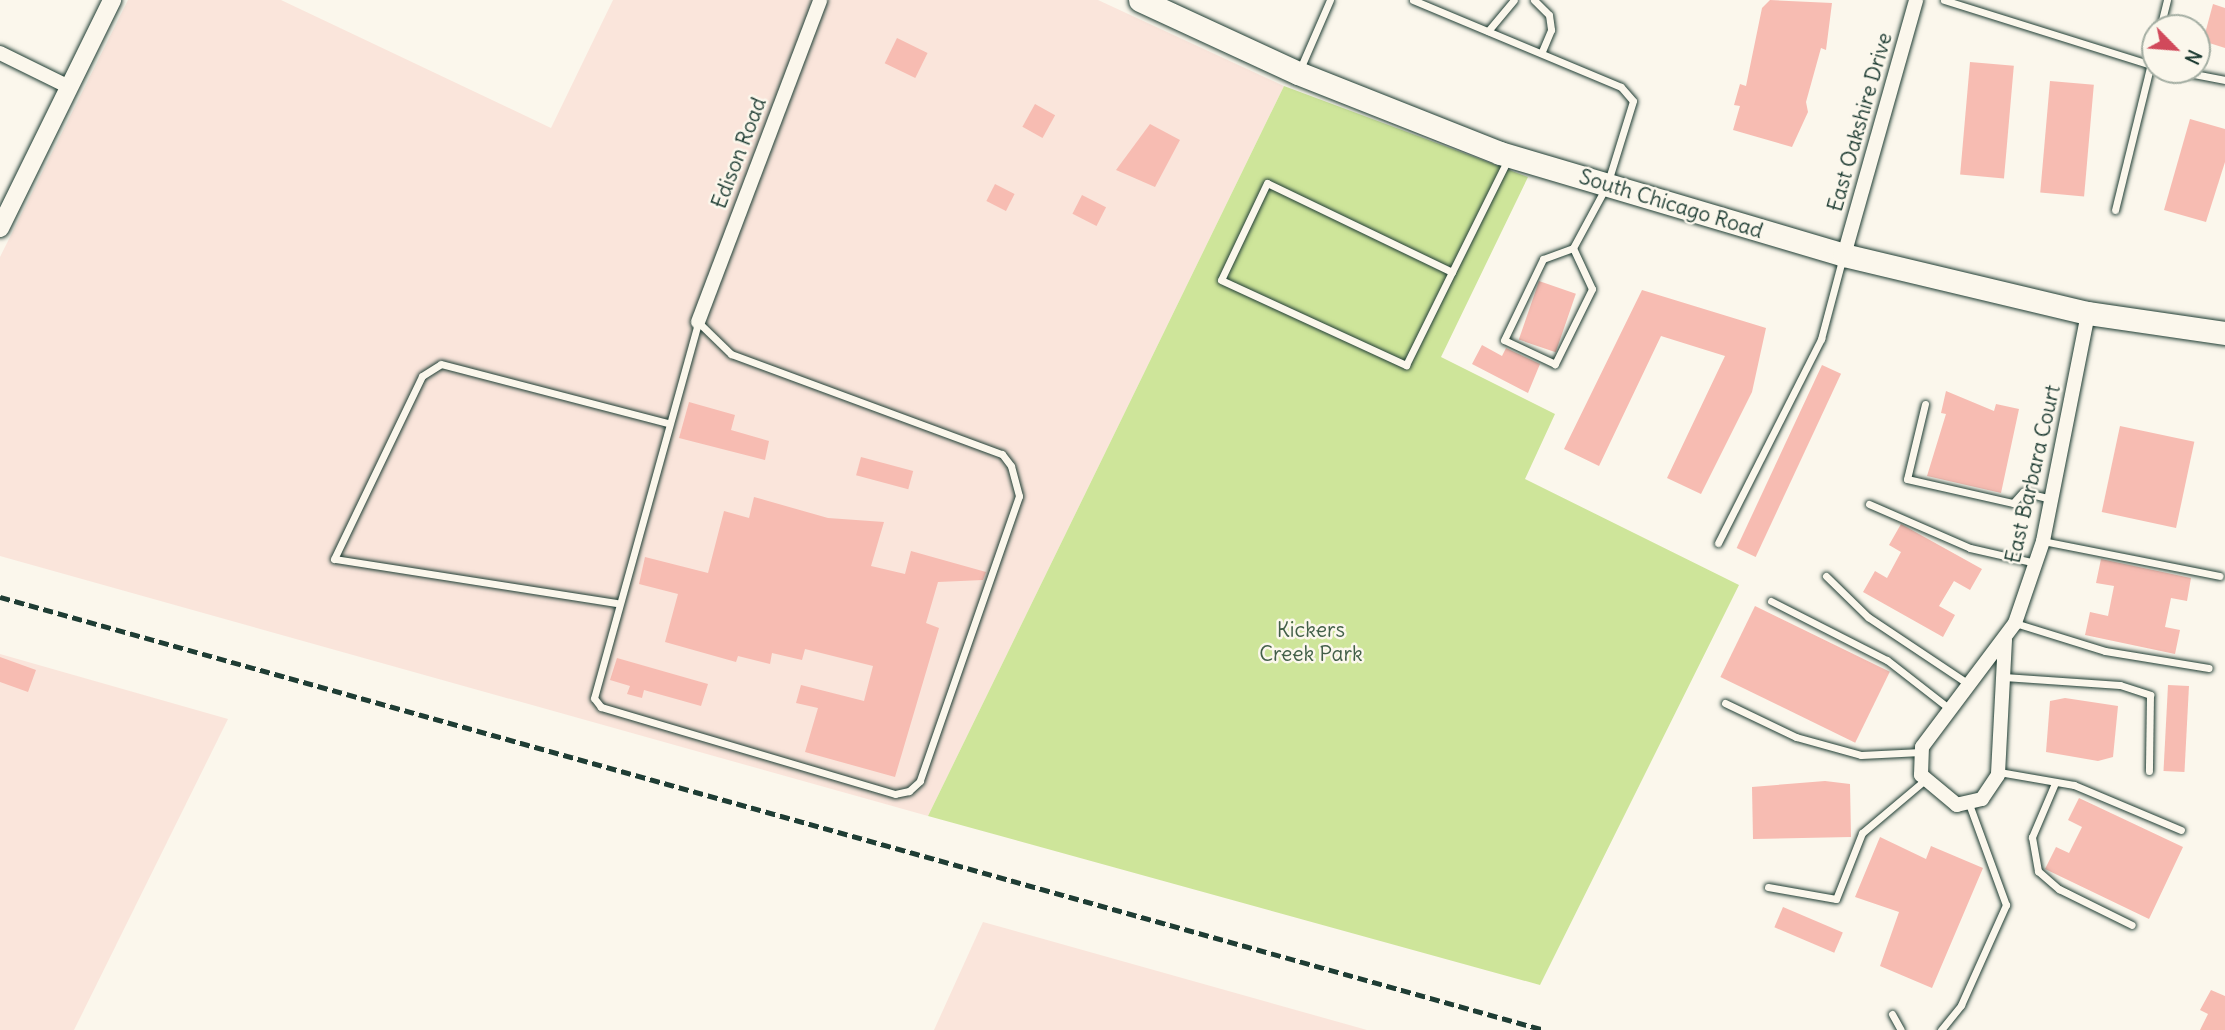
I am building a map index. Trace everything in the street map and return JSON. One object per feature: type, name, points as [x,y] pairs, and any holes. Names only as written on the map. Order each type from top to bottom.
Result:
[{"type":"main road","name":"South Chicago Road","points":[[1140,0],[1298,73],[1509,155],[1844,256],[2088,313],[2225,333]]},
{"type":"street","points":[[0,228],[112,0]]},
{"type":"street","name":"Edison Road","points":[[698,322],[821,0]]},
{"type":"street","name":"East Oakshire Drive","points":[[1844,256],[1916,0]]},
{"type":"street","points":[[0,53],[69,87]]},
{"type":"street","name":"East Barbara Court","points":[[1921,752],[2015,623],[2043,541],[2053,499],[2088,313]]},
{"type":"street","name":"East Barbara Court","points":[[1999,772],[2005,640]]},
{"type":"street","points":[[1921,752],[1925,780],[1943,799],[1969,804],[1983,799],[1999,772]]},
{"type":"lane","points":[[1298,73],[1330,0]]},
{"type":"lane","points":[[1413,0],[1621,87],[1633,100],[1607,185],[1573,248],[1543,259],[1504,340],[1555,364],[1592,289],[1573,248]]},
{"type":"lane","points":[[1488,31],[1514,0]]},
{"type":"lane","points":[[1534,0],[1549,15],[1551,30],[1541,53]]},
{"type":"lane","points":[[1944,0],[2141,62]]},
{"type":"lane","points":[[2115,210],[2148,84]]},
{"type":"lane","points":[[1452,272],[1267,183],[1221,281],[1406,365],[1452,272],[1509,155]]},
{"type":"lane","points":[[1718,543],[1821,339],[1844,256]]},
{"type":"lane","points":[[698,322],[731,354],[1002,454],[1019,496],[920,780],[909,791],[894,794],[601,707],[594,684],[668,423],[698,322]]},
{"type":"lane","points":[[616,603],[334,559],[422,376],[442,364],[668,423]]},
{"type":"lane","points":[[1925,404],[1908,479],[2013,503],[2023,492],[2053,499]]},
{"type":"lane","points":[[1869,504],[1970,548],[2036,563]]},
{"type":"lane","points":[[2043,541],[2220,576]]},
{"type":"lane","points":[[1826,576],[1868,617],[1970,686]]},
{"type":"lane","points":[[1771,601],[1887,660],[1950,709]]},
{"type":"lane","points":[[2015,623],[2105,651],[2209,668]]},
{"type":"lane","points":[[2004,677],[2120,685],[2150,695],[2149,771]]},
{"type":"lane","points":[[1725,703],[1796,737],[1861,755],[1921,752]]},
{"type":"lane","points":[[1999,772],[2055,783],[2138,807],[2181,830]]},
{"type":"lane","points":[[1768,887],[1836,899],[1862,832],[1925,780]]},
{"type":"lane","points":[[2055,783],[2032,837],[2038,871],[2059,889],[2132,925]]},
{"type":"lane","points":[[1941,1030],[1961,1004],[2006,905],[1969,804]]},
{"type":"lane","points":[[1892,1014],[1901,1030]]},
{"type":"shaded area","points":[[128,0],[281,0],[551,128],[613,0],[1098,0],[1284,86],[928,816],[0,556],[0,257]]},
{"type":"shaded area","points":[[0,654],[228,719],[74,1030],[0,1030]]},
{"type":"shaded area","points":[[983,922],[1367,1030],[934,1030]]},
{"type":"green space","name":"Kickers Creek Park","points":[[1284,86],[1528,177],[1441,357],[1555,414],[1525,479],[1739,585],[1540,985],[928,816]]},
{"type":"building","points":[[1770,0],[1832,3],[1826,50],[1821,48],[1806,102],[1808,112],[1792,147],[1733,130],[1740,106],[1734,105],[1740,84],[1746,86],[1762,8]]},
{"type":"building","points":[[2213,4],[2225,8],[2225,48],[2211,44],[2210,14]]},
{"type":"building","points":[[897,38],[928,53],[915,78],[885,63]]},
{"type":"building","points":[[1970,62],[2014,66],[2004,178],[1960,175]]},
{"type":"building","points":[[2050,81],[2094,85],[2084,196],[2040,193]]},
{"type":"building","points":[[1035,104],[1055,115],[1043,138],[1022,127]]},
{"type":"building","points":[[2190,119],[2225,129],[2225,162],[2206,222],[2164,210]]},
{"type":"building","points":[[1150,124],[1180,140],[1155,187],[1116,170]]},
{"type":"building","points":[[995,184],[1015,194],[1006,211],[986,201]]},
{"type":"building","points":[[1082,195],[1106,207],[1097,226],[1072,214]]},
{"type":"building","points":[[1539,281],[1576,294],[1556,352],[1519,340]]},
{"type":"building","points":[[1642,290],[1766,328],[1752,392],[1701,494],[1667,478],[1725,356],[1661,336],[1599,466],[1564,449]]},
{"type":"building","points":[[1482,345],[1502,356],[1506,348],[1540,364],[1528,393],[1472,364]]},
{"type":"building","points":[[1822,365],[1841,374],[1756,557],[1737,548]]},
{"type":"building","points":[[1946,391],[1994,411],[1996,404],[2019,409],[2001,493],[1927,476],[1946,414],[1941,413]]},
{"type":"building","points":[[689,402],[735,415],[731,430],[769,441],[765,460],[679,438]]},
{"type":"building","points":[[2120,426],[2194,442],[2176,528],[2102,512]]},
{"type":"building","points":[[861,457],[913,471],[908,489],[856,475]]},
{"type":"building","points":[[754,497],[828,518],[884,522],[871,566],[905,574],[911,551],[986,572],[983,580],[938,582],[926,623],[939,628],[895,777],[805,752],[818,708],[796,703],[801,685],[864,701],[873,666],[805,649],[802,660],[772,653],[770,664],[738,656],[736,662],[665,642],[678,594],[639,584],[645,557],[708,573],[724,511],[749,518]]},
{"type":"building","points":[[1901,524],[1982,569],[1970,590],[1954,581],[1939,606],[1955,615],[1943,637],[1863,592],[1875,571],[1887,578],[1901,552],[1889,545]]},
{"type":"building","points":[[2101,559],[2191,578],[2187,601],[2171,598],[2165,627],[2180,630],[2175,654],[2085,635],[2090,612],[2108,616],[2114,586],[2096,583]]},
{"type":"building","points":[[1755,606],[1890,672],[1855,743],[1720,677]]},
{"type":"building","points":[[0,657],[36,670],[28,692],[0,682]]},
{"type":"building","points":[[617,658],[708,684],[701,706],[644,690],[642,698],[627,694],[630,686],[610,680]]},
{"type":"building","points":[[2168,685],[2189,686],[2184,772],[2163,771]]},
{"type":"building","points":[[2065,698],[2118,706],[2113,757],[2098,761],[2046,752],[2050,701]]},
{"type":"building","points":[[1825,781],[1850,784],[1851,837],[1753,839],[1752,787]]},
{"type":"building","points":[[2079,798],[2183,847],[2149,919],[2045,869],[2056,847],[2069,853],[2082,827],[2068,820]]},
{"type":"building","points":[[1880,837],[1926,859],[1931,846],[1983,868],[1932,988],[1880,966],[1899,912],[1855,897]]},
{"type":"building","points":[[1783,907],[1843,932],[1834,953],[1774,927]]},
{"type":"building","points":[[2211,990],[2225,996],[2225,1030],[2200,1030],[2208,1014],[2200,1010]]},
{"type":"railway","points":[[0,597],[1545,1030]]}]
